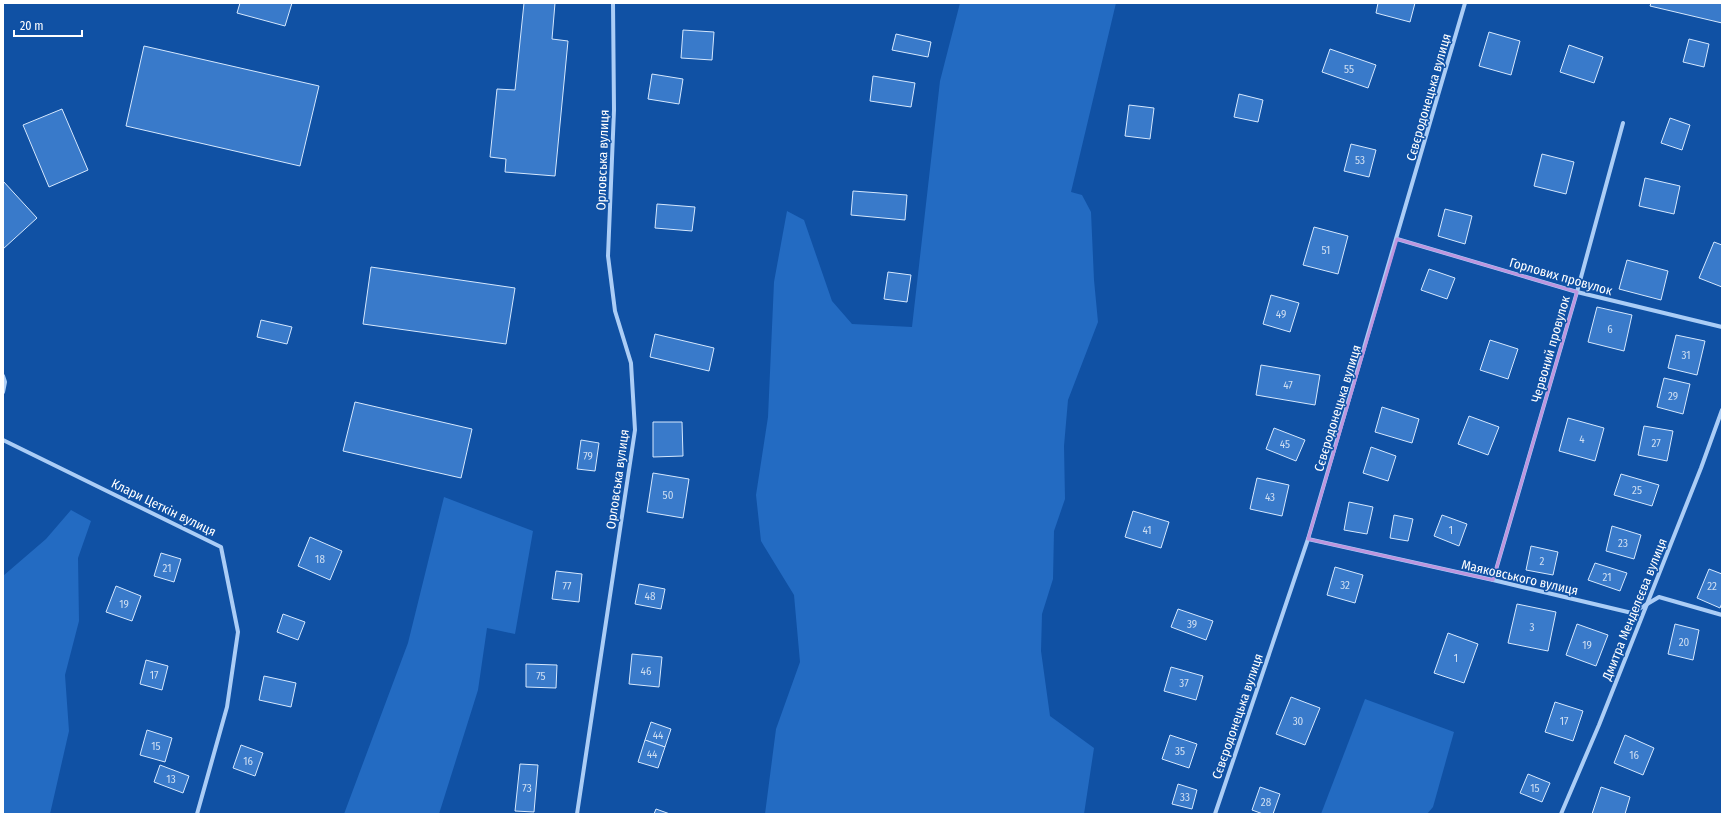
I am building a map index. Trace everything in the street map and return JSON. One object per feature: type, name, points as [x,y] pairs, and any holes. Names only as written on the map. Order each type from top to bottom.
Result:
[{"type":"street","name":"Орловська вулиця","points":[[577,814],[635,430],[631,363],[615,311],[608,256],[614,110],[613,3]]},
{"type":"street","name":"Сєвєродонецька вулиця","points":[[1215,814],[1308,540],[1465,3]]},
{"type":"street","name":"Червоний провулок","points":[[1493,580],[1577,292],[1623,123]]},
{"type":"street","name":"Горлових провулок","points":[[1397,239],[1577,292],[1722,327]]},
{"type":"street","points":[[3,376],[5,382],[3,392]]},
{"type":"street","name":"Дмитра Менделєєва вулиця","points":[[1561,814],[1599,725],[1701,468],[1722,410]]},
{"type":"street","name":"Клари Цеткін вулиця","points":[[3,440],[221,546],[238,632],[227,707],[197,814]]},
{"type":"street","name":"Маяковського вулиця","points":[[1308,540],[1493,580],[1632,613],[1659,597],[1722,615]]},
{"type":"highlighted area","points":[[1397,239],[1577,292],[1493,580],[1308,539]]},
{"type":"shaded area","points":[[960,3],[1116,3],[1071,192],[1082,195],[1091,212],[1094,280],[1098,322],[1068,400],[1064,446],[1065,499],[1054,531],[1053,579],[1042,614],[1041,651],[1050,716],[1094,748],[1084,814],[765,814],[776,729],[800,662],[794,595],[761,541],[756,495],[768,417],[774,282],[787,211],[804,220],[832,301],[852,324],[912,327],[940,81]]},
{"type":"shaded area","points":[[444,497],[533,531],[515,634],[487,628],[478,690],[439,814],[344,814],[408,643]]},
{"type":"shaded area","points":[[71,510],[91,521],[78,558],[79,621],[65,675],[69,731],[50,814],[3,814],[3,576],[46,539]]},
{"type":"shaded area","points":[[1365,699],[1454,732],[1433,807],[1427,814],[1321,814]]},
{"type":"building","points":[[240,3],[292,3],[285,26],[237,13]]},
{"type":"building","points":[[524,3],[555,3],[552,39],[568,41],[555,176],[505,172],[506,159],[490,157],[497,89],[515,90]]},
{"type":"building","points":[[1378,3],[1415,3],[1410,22],[1376,13]]},
{"type":"building","points":[[1651,3],[1722,3],[1722,23],[1650,6]]},
{"type":"building","points":[[683,30],[714,32],[712,60],[681,58]]},
{"type":"building","points":[[1489,32],[1520,41],[1511,75],[1479,66]]},
{"type":"building","points":[[896,34],[931,42],[928,57],[892,50]]},
{"type":"building","points":[[1689,39],[1709,44],[1704,67],[1683,62]]},
{"type":"building","points":[[1569,45],[1603,57],[1594,83],[1560,72]]},
{"type":"building","points":[[144,46],[319,86],[300,166],[126,126]]},
{"type":"building","points":[[1330,49],[1376,65],[1368,88],[1322,72]]},
{"type":"building","points":[[652,74],[683,79],[679,104],[648,99]]},
{"type":"building","points":[[873,76],[915,83],[911,107],[870,101]]},
{"type":"building","points":[[1239,94],[1263,100],[1258,122],[1234,117]]},
{"type":"building","points":[[1129,105],[1154,108],[1150,139],[1125,136]]},
{"type":"building","points":[[62,109],[88,170],[49,187],[23,125]]},
{"type":"building","points":[[1670,118],[1690,125],[1682,150],[1661,143]]},
{"type":"building","points":[[1351,144],[1376,150],[1369,177],[1344,171]]},
{"type":"building","points":[[1542,154],[1574,162],[1566,194],[1534,186]]},
{"type":"building","points":[[1645,178],[1680,186],[1674,214],[1639,206]]},
{"type":"building","points":[[3,181],[37,218],[3,249]]},
{"type":"building","points":[[853,191],[907,195],[905,220],[851,215]]},
{"type":"building","points":[[657,204],[695,207],[692,231],[655,228]]},
{"type":"building","points":[[1445,209],[1472,216],[1465,244],[1438,236]]},
{"type":"building","points":[[1314,227],[1348,236],[1338,274],[1303,265]]},
{"type":"building","points":[[1714,242],[1722,245],[1722,287],[1699,278]]},
{"type":"building","points":[[1627,260],[1668,271],[1661,300],[1619,289]]},
{"type":"building","points":[[371,267],[515,288],[506,344],[363,324]]},
{"type":"building","points":[[1429,269],[1455,278],[1447,299],[1421,290]]},
{"type":"building","points":[[888,272],[911,275],[907,302],[884,299]]},
{"type":"building","points":[[1271,295],[1299,303],[1290,332],[1263,324]]},
{"type":"building","points":[[1597,307],[1632,315],[1624,351],[1588,342]]},
{"type":"building","points":[[261,320],[292,327],[287,344],[257,337]]},
{"type":"building","points":[[655,334],[714,348],[709,371],[650,357]]},
{"type":"building","points":[[1676,335],[1705,341],[1697,375],[1668,368]]},
{"type":"building","points":[[1490,340],[1518,349],[1508,379],[1480,370]]},
{"type":"building","points":[[1261,365],[1320,375],[1315,405],[1256,395]]},
{"type":"building","points":[[1664,378],[1690,384],[1683,414],[1657,407]]},
{"type":"building","points":[[355,402],[472,429],[461,478],[343,451]]},
{"type":"building","points":[[1382,407],[1419,419],[1412,443],[1375,432]]},
{"type":"building","points":[[1469,416],[1499,427],[1488,455],[1458,444]]},
{"type":"building","points":[[1568,418],[1604,428],[1595,461],[1559,451]]},
{"type":"building","points":[[653,422],[682,422],[683,456],[653,457]]},
{"type":"building","points":[[1644,426],[1673,431],[1667,461],[1638,455]]},
{"type":"building","points":[[1274,428],[1305,440],[1296,461],[1266,449]]},
{"type":"building","points":[[581,440],[599,443],[595,471],[577,469]]},
{"type":"building","points":[[1371,447],[1396,456],[1388,481],[1363,473]]},
{"type":"building","points":[[653,473],[689,479],[683,518],[647,512]]},
{"type":"building","points":[[1621,474],[1659,485],[1652,506],[1614,495]]},
{"type":"building","points":[[1257,478],[1289,485],[1282,516],[1250,509]]},
{"type":"building","points":[[1349,502],[1373,507],[1367,534],[1344,530]]},
{"type":"building","points":[[1133,511],[1169,522],[1161,548],[1125,537]]},
{"type":"building","points":[[1394,515],[1413,519],[1408,541],[1390,538]]},
{"type":"building","points":[[1442,515],[1467,524],[1459,546],[1434,536]]},
{"type":"building","points":[[1612,526],[1641,535],[1634,559],[1606,551]]},
{"type":"building","points":[[310,537],[342,551],[330,580],[298,566]]},
{"type":"building","points":[[1531,546],[1558,552],[1553,575],[1526,570]]},
{"type":"building","points":[[161,553],[181,559],[174,582],[154,576]]},
{"type":"building","points":[[1595,563],[1627,573],[1620,591],[1588,580]]},
{"type":"building","points":[[1335,567],[1363,575],[1355,603],[1327,595]]},
{"type":"building","points":[[1709,569],[1722,574],[1722,603],[1720,608],[1697,598]]},
{"type":"building","points":[[556,571],[582,574],[579,602],[552,599]]},
{"type":"building","points":[[639,584],[665,589],[661,609],[635,604]]},
{"type":"building","points":[[116,586],[141,596],[132,621],[106,612]]},
{"type":"building","points":[[1517,604],[1556,612],[1548,651],[1508,643]]},
{"type":"building","points":[[1178,609],[1213,621],[1206,640],[1171,627]]},
{"type":"building","points":[[283,614],[305,622],[298,640],[277,632]]},
{"type":"building","points":[[1577,624],[1608,635],[1596,666],[1566,655]]},
{"type":"building","points":[[1675,624],[1699,630],[1693,660],[1668,654]]},
{"type":"building","points":[[1448,633],[1478,644],[1464,683],[1434,673]]},
{"type":"building","points":[[632,654],[662,657],[659,687],[629,684]]},
{"type":"building","points":[[146,660],[168,666],[162,690],[140,684]]},
{"type":"building","points":[[526,664],[557,665],[556,688],[526,687]]},
{"type":"building","points":[[1171,667],[1203,676],[1196,700],[1164,691]]},
{"type":"building","points":[[264,676],[296,683],[291,707],[259,700]]},
{"type":"building","points":[[1291,697],[1320,708],[1305,745],[1276,734]]},
{"type":"building","points":[[1555,702],[1583,711],[1573,741],[1545,732]]},
{"type":"building","points":[[651,722],[671,729],[665,747],[645,740]]},
{"type":"building","points":[[147,730],[172,738],[165,762],[140,755]]},
{"type":"building","points":[[1170,735],[1197,744],[1189,768],[1162,759]]},
{"type":"building","points":[[1625,735],[1654,748],[1643,775],[1614,763]]},
{"type":"building","points":[[645,740],[665,747],[658,768],[638,762]]},
{"type":"building","points":[[241,745],[263,753],[255,776],[233,768]]},
{"type":"building","points":[[520,764],[538,765],[534,812],[515,811]]},
{"type":"building","points":[[160,765],[189,776],[183,793],[154,782]]},
{"type":"building","points":[[1528,774],[1550,783],[1542,802],[1520,793]]},
{"type":"building","points":[[1178,784],[1197,790],[1192,809],[1172,804]]},
{"type":"building","points":[[1260,787],[1280,794],[1273,814],[1263,814],[1252,810]]},
{"type":"building","points":[[1601,787],[1630,797],[1625,814],[1592,814]]},
{"type":"building","points":[[656,809],[670,814],[654,814]]}]
